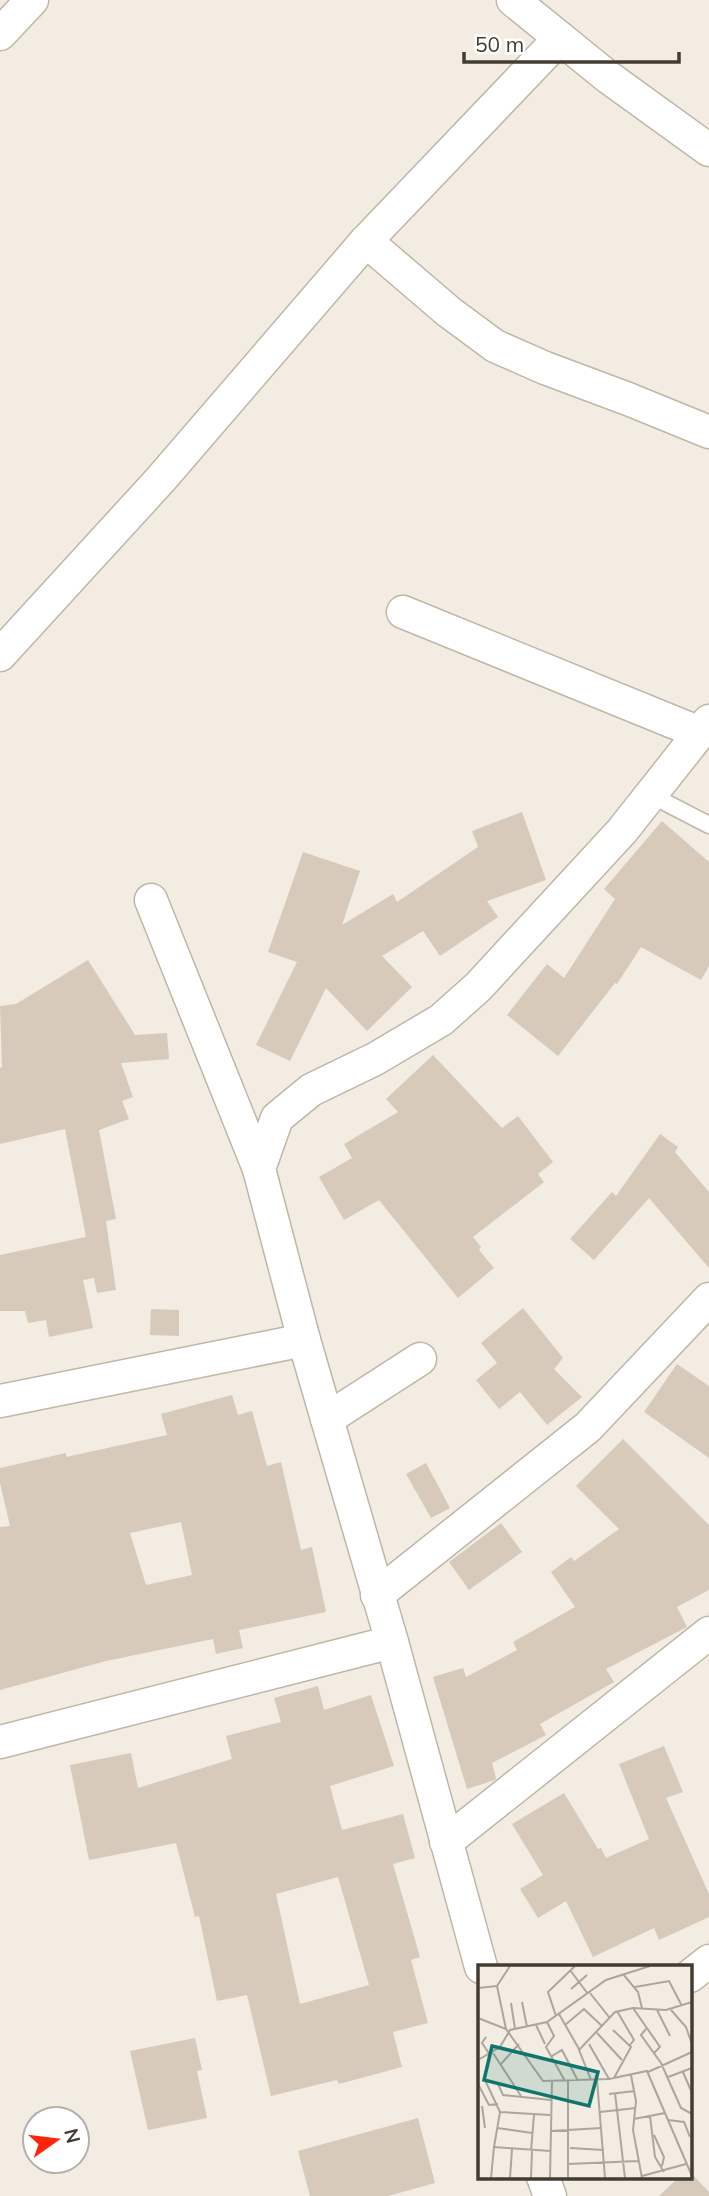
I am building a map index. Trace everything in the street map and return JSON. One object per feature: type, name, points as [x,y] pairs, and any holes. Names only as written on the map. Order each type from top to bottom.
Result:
[{"type":"street","points":[[0,34],[32,0]]},
{"type":"street","points":[[513,0],[608,77],[709,150]]},
{"type":"street","points":[[0,655],[161,479],[366,241],[560,38]]},
{"type":"street","points":[[366,241],[449,312],[495,346],[709,432]]},
{"type":"street","points":[[259,1169],[277,1118],[310,1090],[374,1059],[441,1020],[478,987],[622,831],[704,727],[403,611]]},
{"type":"street","points":[[150,900],[259,1169],[304,1340],[392,1642],[480,1965]]},
{"type":"street","points":[[377,1595],[588,1427],[709,1299]]},
{"type":"street","points":[[0,1401],[304,1340]]},
{"type":"street","points":[[327,1419],[420,1359]]},
{"type":"street","points":[[446,1842],[709,1633]]},
{"type":"street","points":[[0,1742],[392,1642]]},
{"type":"street","points":[[692,1974],[709,1961]]},
{"type":"street","points":[[543,2178],[550,2196]]},
{"type":"lane","points":[[651,794],[709,825]]},
{"type":"building","points":[[522,812],[546,880],[487,901],[498,917],[440,956],[423,931],[382,956],[412,987],[367,1031],[326,988],[290,1061],[256,1045],[297,962],[268,952],[303,852],[360,871],[342,925],[393,894],[397,902],[478,847],[472,831]]},
{"type":"building","points":[[662,821],[709,862],[709,966],[701,980],[641,947],[617,984],[615,983],[558,1056],[507,1015],[547,964],[564,978],[615,899],[604,889]]},
{"type":"building","points":[[88,960],[135,1035],[167,1033],[169,1059],[121,1063],[133,1097],[122,1101],[129,1119],[99,1130],[116,1219],[106,1221],[116,1290],[97,1293],[94,1278],[83,1280],[93,1328],[49,1337],[46,1320],[28,1323],[25,1311],[0,1311],[0,1255],[86,1237],[65,1129],[0,1144],[0,1006],[16,1004]]},
{"type":"building","points":[[433,1055],[502,1128],[518,1116],[553,1162],[538,1174],[544,1182],[473,1237],[481,1247],[479,1250],[494,1268],[458,1298],[379,1200],[344,1220],[319,1177],[352,1158],[344,1144],[398,1112],[386,1099]]},
{"type":"building","points":[[660,1134],[678,1147],[675,1152],[709,1192],[709,1268],[649,1198],[594,1260],[570,1239],[612,1192],[616,1196]]},
{"type":"building","points":[[523,1308],[563,1358],[554,1369],[582,1397],[547,1425],[520,1392],[499,1409],[476,1380],[497,1363],[481,1343]]},
{"type":"building","points":[[151,1309],[179,1310],[179,1336],[150,1335]]},
{"type":"building","points":[[677,1364],[709,1386],[709,1458],[644,1412]]},
{"type":"building","points":[[232,1395],[238,1415],[252,1411],[267,1466],[281,1462],[301,1550],[312,1547],[326,1612],[239,1630],[243,1648],[216,1654],[213,1639],[106,1661],[0,1690],[0,1527],[10,1526],[0,1483],[0,1468],[167,1435],[161,1414]],"holes":[[[181,1522],[192,1575],[146,1585],[130,1533]]]},
{"type":"building","points":[[623,1439],[709,1525],[709,1590],[677,1607],[687,1627],[606,1669],[614,1682],[540,1724],[546,1735],[492,1763],[495,1780],[467,1789],[433,1677],[463,1668],[466,1677],[517,1650],[513,1642],[575,1607],[551,1572],[571,1557],[574,1561],[619,1529],[576,1486]]},
{"type":"building","points":[[426,1463],[450,1508],[431,1518],[406,1474]]},
{"type":"building","points":[[501,1523],[522,1552],[469,1590],[449,1562]]},
{"type":"building","points":[[318,1686],[324,1710],[371,1695],[394,1766],[330,1786],[342,1830],[403,1814],[415,1858],[393,1864],[420,1957],[411,1960],[428,2023],[393,2032],[402,2067],[339,2084],[337,2080],[271,2096],[247,1995],[217,2001],[199,1916],[195,1917],[176,1843],[89,1860],[70,1765],[131,1753],[138,1788],[232,1759],[226,1736],[281,1722],[274,1698]],"holes":[[[338,1877],[369,1985],[300,2004],[276,1894]]]},
{"type":"building","points":[[664,1746],[683,1792],[666,1798],[709,1894],[709,1917],[659,1940],[654,1928],[593,1957],[566,1901],[538,1918],[520,1889],[543,1875],[512,1824],[564,1793],[606,1858],[649,1839],[619,1764]]},
{"type":"building","points":[[195,2038],[202,2070],[197,2071],[207,2118],[148,2130],[130,2051]]},
{"type":"building","points":[[418,2118],[435,2183],[388,2196],[310,2196],[298,2151]]},
{"type":"building","points":[[692,2174],[709,2192],[709,2196],[659,2196],[678,2178],[692,2178]]}]
